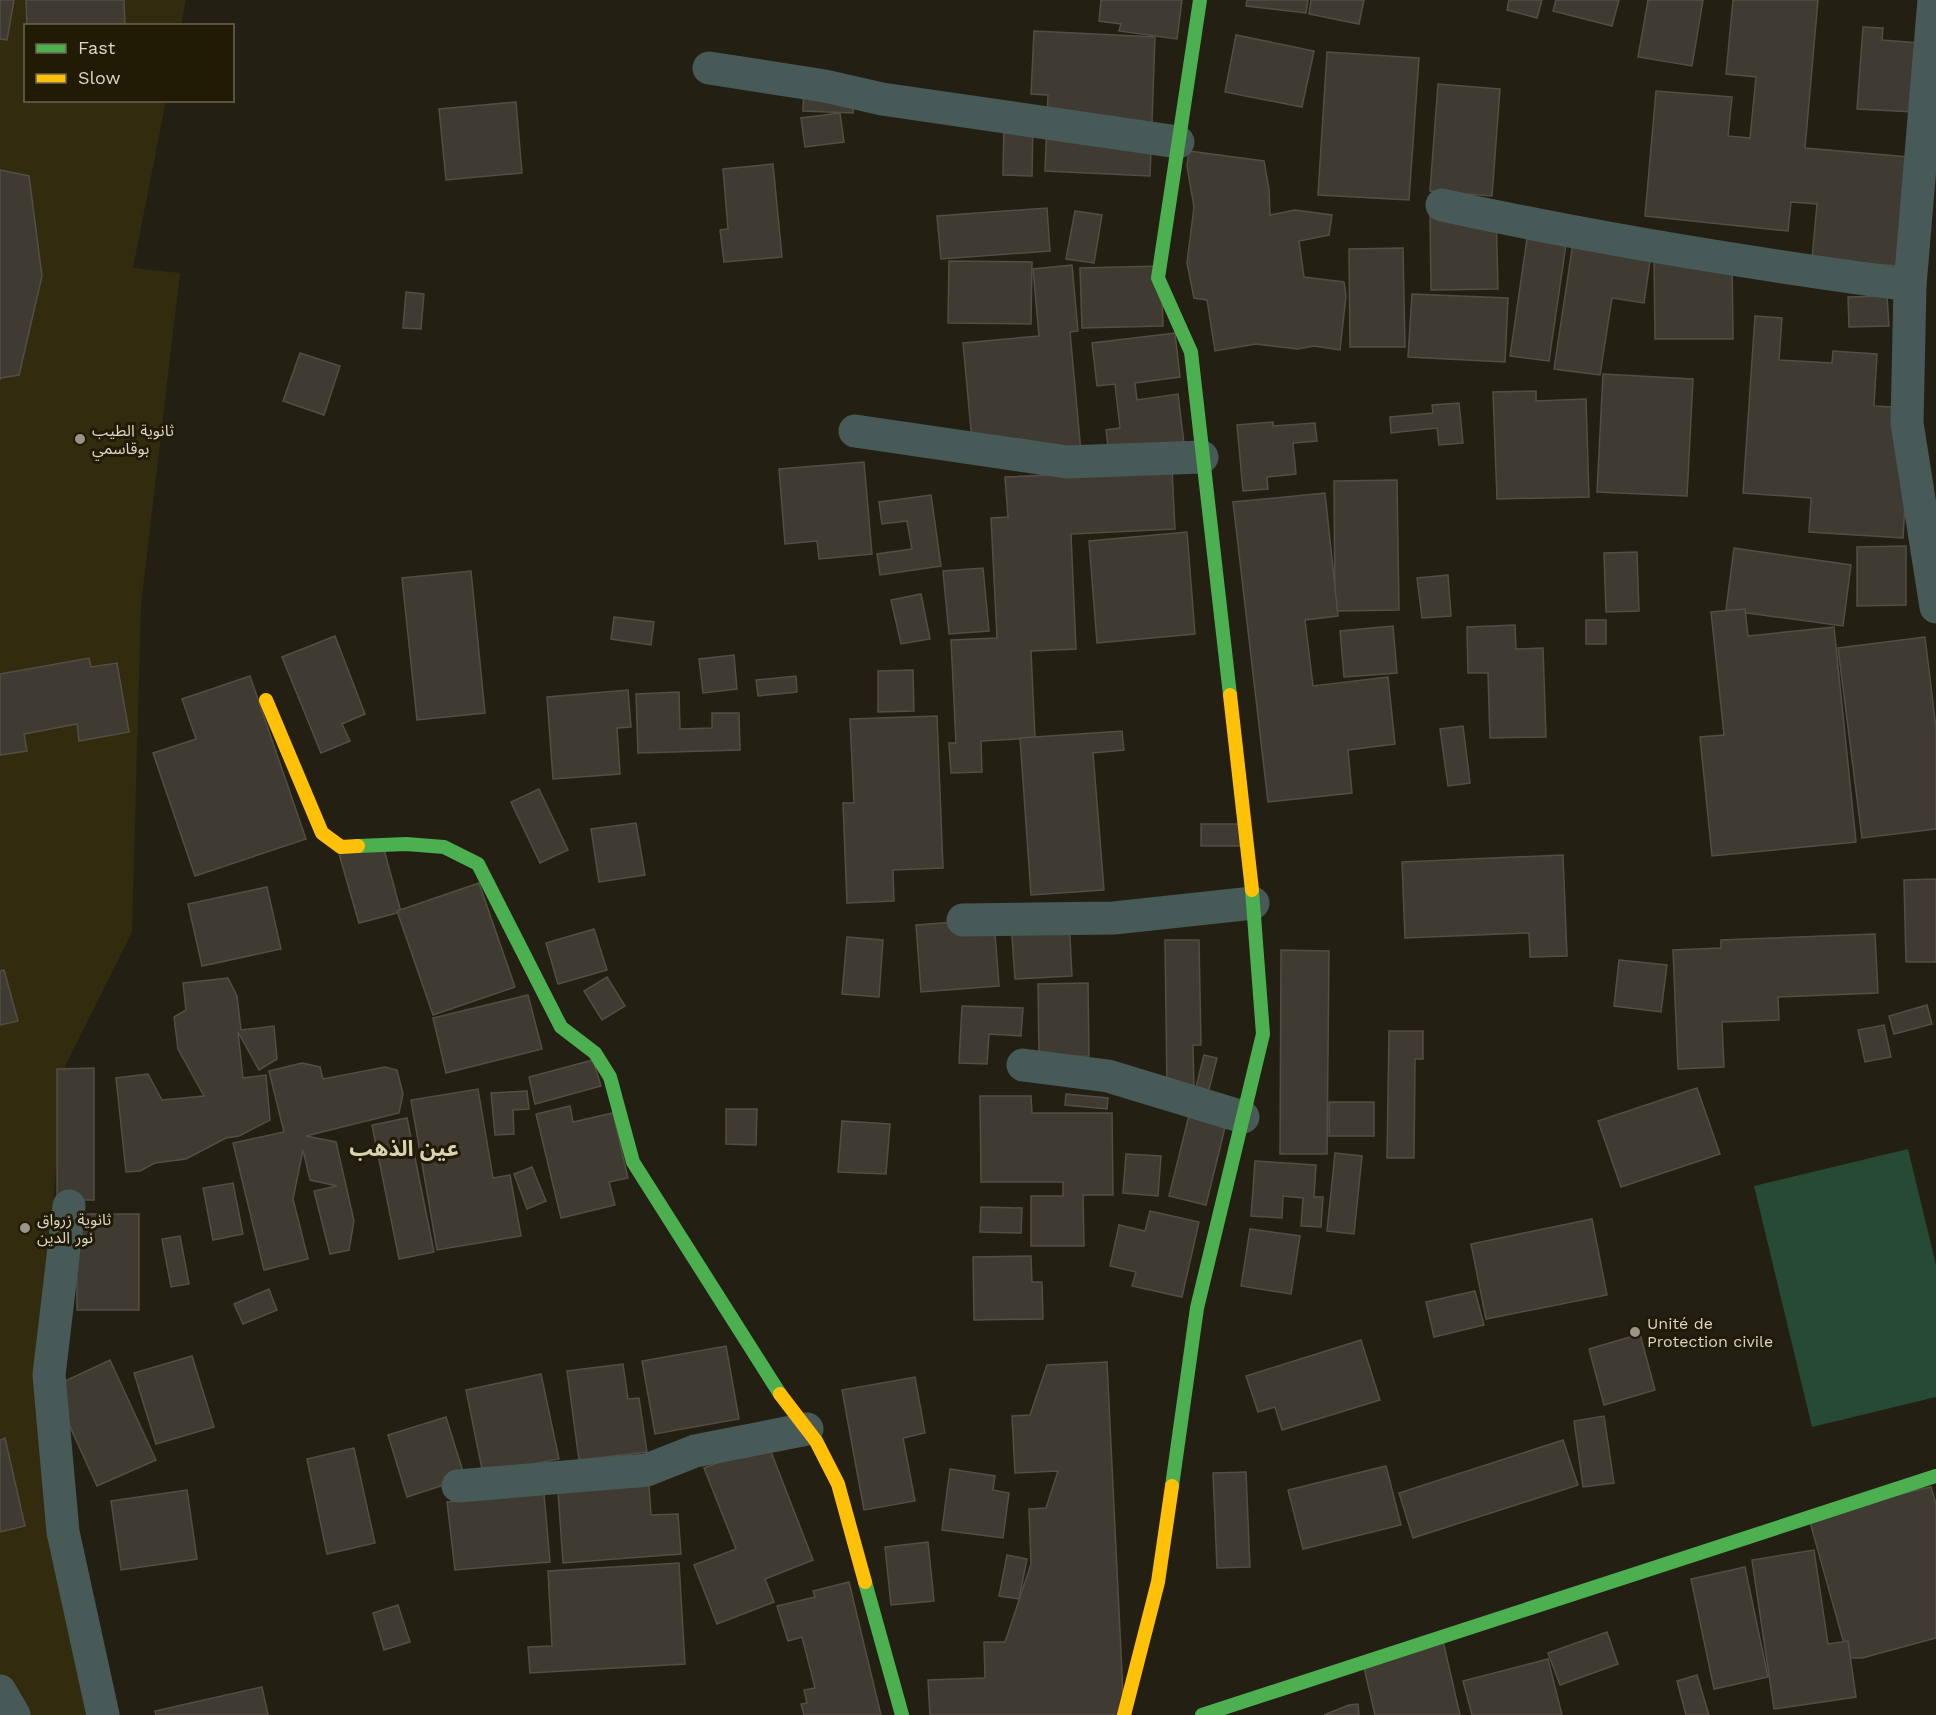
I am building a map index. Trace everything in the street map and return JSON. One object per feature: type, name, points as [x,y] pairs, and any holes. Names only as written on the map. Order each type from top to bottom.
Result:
[{"type":"street","points":[[1124,1715],[1158,1582],[1197,1308],[1263,1034],[1254,903],[1191,352],[1158,278],[1200,0]]},
{"type":"street","points":[[1934,0],[1930,112],[1910,285],[1907,423],[1936,607]]},
{"type":"street","points":[[709,68],[825,86],[882,99],[1178,142]]},
{"type":"street","points":[[1442,206],[1577,235],[1692,255],[1910,285]]},
{"type":"street","points":[[855,431],[1067,462],[1202,456]]},
{"type":"street","points":[[266,700],[322,833],[341,848],[406,844],[444,847],[478,864],[561,1027],[595,1053],[610,1077],[633,1161],[780,1395],[816,1441],[838,1484],[902,1715]]},
{"type":"street","points":[[963,920],[1114,918],[1254,903]]},
{"type":"street","points":[[1023,1065],[1108,1076],[1243,1117]]},
{"type":"street","points":[[69,1206],[49,1374],[63,1532],[103,1715]]},
{"type":"street","points":[[458,1486],[646,1470],[695,1451],[807,1429]]},
{"type":"street","points":[[1202,1715],[1936,1476]]},
{"type":"street","points":[[0,1691],[14,1715]]},
{"type":"shaded area","points":[[0,0],[186,0],[181,24],[24,24],[24,102],[166,102],[133,268],[180,273],[141,605],[132,932],[66,1064],[35,1392],[93,1715],[0,1715]]},
{"type":"green space","points":[[1908,1149],[1936,1265],[1936,1397],[1812,1427],[1754,1186]]},
{"type":"building","points":[[0,0],[14,0],[7,40],[0,39]]},
{"type":"building","points":[[26,0],[124,0],[125,24],[27,24]]},
{"type":"building","points":[[1101,0],[1182,0],[1177,39],[1119,31],[1121,24],[1099,21]]},
{"type":"building","points":[[1247,0],[1308,0],[1306,13],[1246,6]]},
{"type":"building","points":[[1311,0],[1364,0],[1359,24],[1309,14]]},
{"type":"building","points":[[1509,0],[1542,0],[1537,18],[1507,10]]},
{"type":"building","points":[[1556,0],[1619,0],[1612,26],[1553,11]]},
{"type":"building","points":[[1648,0],[1703,0],[1692,66],[1638,57]]},
{"type":"building","points":[[1733,0],[1818,0],[1805,148],[1909,157],[1899,266],[1812,259],[1817,204],[1791,202],[1788,231],[1645,216],[1656,91],[1732,97],[1728,136],[1750,138],[1756,77],[1726,74]]},
{"type":"building","points":[[1863,27],[1883,28],[1882,40],[1919,43],[1914,112],[1857,109]]},
{"type":"building","points":[[1034,31],[1155,37],[1150,176],[1045,171],[1048,95],[1031,94]]},
{"type":"building","points":[[1236,35],[1314,51],[1302,107],[1225,92]]},
{"type":"building","points":[[1327,52],[1419,58],[1409,200],[1318,195]]},
{"type":"building","points":[[804,80],[854,82],[853,113],[803,111]]},
{"type":"building","points":[[1438,84],[1500,89],[1492,196],[1430,191]]},
{"type":"building","points":[[516,102],[522,173],[446,180],[439,109]]},
{"type":"building","points":[[840,113],[844,142],[805,147],[801,118]]},
{"type":"building","points":[[1004,119],[1033,120],[1032,176],[1003,175]]},
{"type":"building","points":[[1189,151],[1264,161],[1269,189],[1270,215],[1295,210],[1332,215],[1329,235],[1299,241],[1304,277],[1344,282],[1346,296],[1340,350],[1314,346],[1298,349],[1256,344],[1215,351],[1207,300],[1194,298],[1187,263],[1194,207],[1187,166]]},
{"type":"building","points":[[773,164],[782,257],[724,262],[720,230],[728,229],[723,169]]},
{"type":"building","points":[[0,170],[29,176],[42,276],[19,375],[0,380]]},
{"type":"building","points":[[1047,208],[1050,251],[941,259],[937,216]]},
{"type":"building","points":[[1496,210],[1498,289],[1431,290],[1430,212]]},
{"type":"building","points":[[1075,211],[1102,215],[1094,263],[1066,259]]},
{"type":"building","points":[[1529,225],[1568,231],[1549,361],[1510,356]]},
{"type":"building","points":[[1574,236],[1652,247],[1644,303],[1612,298],[1600,375],[1554,369]]},
{"type":"building","points":[[1403,248],[1405,347],[1350,347],[1349,249]]},
{"type":"building","points":[[1654,255],[1732,255],[1733,339],[1655,339]]},
{"type":"building","points":[[949,261],[1032,262],[1031,324],[948,323]]},
{"type":"building","points":[[1072,265],[1078,331],[1070,332],[1081,452],[974,462],[963,343],[1039,336],[1033,269]]},
{"type":"building","points":[[1161,266],[1163,326],[1082,328],[1080,268]]},
{"type":"building","points":[[406,292],[424,294],[421,329],[403,328]]},
{"type":"building","points":[[1412,294],[1508,298],[1505,362],[1408,357]]},
{"type":"building","points":[[1887,296],[1889,326],[1849,327],[1848,297]]},
{"type":"building","points":[[1755,316],[1782,318],[1779,360],[1832,363],[1833,351],[1877,354],[1874,406],[1911,408],[1903,538],[1809,532],[1811,498],[1743,493]]},
{"type":"building","points":[[1175,333],[1180,377],[1135,383],[1137,400],[1178,394],[1186,460],[1111,469],[1106,430],[1120,428],[1115,384],[1097,386],[1092,343]]},
{"type":"building","points":[[300,353],[340,366],[324,415],[283,401]]},
{"type":"building","points":[[1603,374],[1693,379],[1687,496],[1597,492]]},
{"type":"building","points":[[1536,391],[1536,401],[1586,399],[1589,497],[1497,499],[1493,392]]},
{"type":"building","points":[[1459,403],[1463,443],[1439,445],[1437,428],[1391,433],[1390,417],[1433,413],[1432,405]]},
{"type":"building","points":[[1273,422],[1273,426],[1315,423],[1317,441],[1293,443],[1296,474],[1267,477],[1268,489],[1243,491],[1237,425]]},
{"type":"building","points":[[864,462],[872,554],[819,559],[817,541],[785,544],[779,469]]},
{"type":"building","points":[[1172,469],[1175,529],[1071,534],[1076,649],[1031,651],[1035,738],[981,741],[982,772],[951,773],[949,743],[956,743],[951,640],[997,638],[991,518],[1008,517],[1005,477]]},
{"type":"building","points":[[1397,480],[1399,610],[1335,611],[1334,481]]},
{"type":"building","points":[[1325,493],[1338,616],[1305,620],[1313,686],[1388,677],[1395,744],[1348,750],[1352,793],[1268,802],[1233,502]]},
{"type":"building","points":[[931,495],[941,566],[880,575],[877,554],[912,549],[907,521],[882,524],[879,502]]},
{"type":"building","points":[[1187,532],[1195,634],[1097,643],[1089,541]]},
{"type":"building","points":[[1906,546],[1906,605],[1857,606],[1857,547]]},
{"type":"building","points":[[1734,548],[1851,565],[1843,626],[1726,610]]},
{"type":"building","points":[[1637,552],[1639,611],[1606,612],[1604,553]]},
{"type":"building","points":[[983,568],[989,631],[949,634],[943,571]]},
{"type":"building","points":[[471,571],[485,713],[417,720],[402,578]]},
{"type":"building","points":[[1448,575],[1451,616],[1422,618],[1417,578]]},
{"type":"building","points":[[921,594],[930,639],[901,644],[891,600]]},
{"type":"building","points":[[1745,609],[1748,636],[1834,627],[1856,842],[1712,856],[1700,737],[1724,735],[1711,612]]},
{"type":"building","points":[[614,617],[654,622],[651,645],[611,639]]},
{"type":"building","points":[[1586,620],[1606,620],[1606,644],[1586,644]]},
{"type":"building","points":[[1515,625],[1516,649],[1543,648],[1546,737],[1490,738],[1488,673],[1468,673],[1467,627]]},
{"type":"building","points":[[1393,626],[1397,673],[1344,677],[1340,631]]},
{"type":"building","points":[[335,636],[365,714],[342,724],[350,741],[321,753],[282,657]]},
{"type":"building","points":[[1925,637],[1936,728],[1936,829],[1862,838],[1838,648]]},
{"type":"building","points":[[734,655],[737,689],[703,693],[699,659]]},
{"type":"building","points":[[89,658],[91,667],[117,663],[129,732],[79,741],[77,724],[24,734],[27,751],[0,755],[0,674]]},
{"type":"building","points":[[913,670],[914,711],[878,712],[878,671]]},
{"type":"building","points":[[250,676],[306,839],[195,876],[153,753],[196,739],[182,699]]},
{"type":"building","points":[[796,676],[797,692],[758,696],[756,680]]},
{"type":"building","points":[[628,690],[631,727],[617,728],[620,774],[553,779],[547,697]]},
{"type":"building","points":[[679,692],[680,729],[712,728],[712,713],[739,713],[740,750],[638,753],[636,694]]},
{"type":"building","points":[[937,716],[943,868],[893,870],[894,901],[847,903],[843,803],[854,803],[850,719]]},
{"type":"building","points":[[1463,726],[1470,783],[1448,786],[1440,729]]},
{"type":"building","points":[[1122,731],[1124,750],[1093,753],[1104,890],[1031,895],[1020,738]]},
{"type":"building","points":[[539,789],[568,850],[540,863],[511,802]]},
{"type":"building","points":[[636,823],[645,875],[599,882],[591,829]]},
{"type":"building","points":[[1201,824],[1240,824],[1240,846],[1201,846]]},
{"type":"building","points":[[382,842],[401,912],[359,923],[339,854]]},
{"type":"building","points":[[1563,855],[1567,956],[1530,957],[1529,933],[1405,938],[1402,862]]},
{"type":"building","points":[[1936,879],[1936,962],[1906,962],[1904,880]]},
{"type":"building","points":[[479,883],[515,987],[433,1015],[397,911]]},
{"type":"building","points":[[267,887],[281,949],[202,966],[188,904]]},
{"type":"building","points":[[1069,918],[1072,976],[1015,979],[1011,922]]},
{"type":"building","points":[[994,919],[999,986],[921,992],[916,925]]},
{"type":"building","points":[[594,929],[607,970],[558,984],[546,943]]},
{"type":"building","points":[[1875,934],[1878,993],[1778,997],[1779,1020],[1722,1022],[1724,1067],[1678,1069],[1673,950],[1721,948],[1721,940]]},
{"type":"building","points":[[847,937],[883,940],[879,997],[842,994]]},
{"type":"building","points":[[1165,940],[1199,940],[1201,1045],[1193,1045],[1194,1088],[1167,1088]]},
{"type":"building","points":[[1281,950],[1329,951],[1327,1154],[1280,1154]]},
{"type":"building","points":[[1619,960],[1667,965],[1661,1012],[1614,1006]]},
{"type":"building","points":[[4,970],[18,1021],[0,1025],[0,971]]},
{"type":"building","points":[[607,977],[625,1006],[602,1020],[584,991]]},
{"type":"building","points":[[228,978],[237,996],[241,1030],[274,1026],[277,1059],[259,1070],[238,1032],[243,1078],[266,1075],[270,1120],[239,1136],[226,1138],[186,1159],[155,1163],[140,1171],[126,1172],[116,1078],[148,1074],[162,1100],[204,1096],[178,1049],[174,1017],[186,1010],[183,983]]},
{"type":"building","points":[[1088,983],[1089,1056],[1039,1057],[1038,984]]},
{"type":"building","points":[[528,995],[542,1049],[446,1073],[433,1018]]},
{"type":"building","points":[[1927,1005],[1932,1024],[1894,1034],[1889,1016]]},
{"type":"building","points":[[962,1006],[1023,1008],[1021,1036],[989,1034],[987,1064],[959,1063]]},
{"type":"building","points":[[1884,1025],[1891,1057],[1865,1062],[1858,1030]]},
{"type":"building","points":[[1389,1031],[1423,1031],[1423,1059],[1415,1059],[1414,1158],[1387,1158]]},
{"type":"building","points":[[1204,1055],[1217,1058],[1207,1097],[1231,1103],[1206,1205],[1169,1196]]},
{"type":"building","points":[[593,1060],[601,1086],[535,1104],[529,1077]]},
{"type":"building","points":[[302,1063],[320,1067],[323,1079],[385,1067],[397,1070],[403,1094],[399,1113],[306,1136],[336,1142],[354,1221],[349,1250],[330,1254],[314,1191],[337,1186],[310,1180],[303,1150],[293,1199],[308,1259],[264,1270],[233,1143],[284,1132],[269,1071]]},
{"type":"building","points":[[94,1068],[94,1200],[57,1200],[57,1069]]},
{"type":"building","points":[[1697,1088],[1720,1154],[1621,1187],[1598,1121]]},
{"type":"building","points":[[478,1089],[493,1178],[510,1175],[521,1236],[437,1250],[411,1100]]},
{"type":"building","points":[[527,1091],[529,1109],[513,1110],[514,1134],[495,1135],[491,1093]]},
{"type":"building","points":[[1066,1094],[1108,1098],[1107,1109],[1065,1105]]},
{"type":"building","points":[[980,1096],[1031,1096],[1032,1113],[1112,1113],[1113,1195],[1083,1195],[1084,1246],[1031,1246],[1031,1196],[1063,1196],[1063,1182],[981,1182]]},
{"type":"building","points":[[1329,1102],[1374,1102],[1374,1136],[1329,1136]]},
{"type":"building","points":[[570,1106],[573,1122],[613,1113],[628,1178],[609,1182],[615,1205],[561,1218],[536,1114]]},
{"type":"building","points":[[726,1109],[757,1109],[756,1145],[726,1144]]},
{"type":"building","points":[[407,1118],[434,1252],[399,1259],[372,1125]]},
{"type":"building","points":[[842,1121],[890,1124],[886,1174],[838,1172]]},
{"type":"building","points":[[1335,1153],[1362,1156],[1354,1234],[1327,1231]]},
{"type":"building","points":[[1126,1154],[1161,1156],[1158,1196],[1123,1193]]},
{"type":"building","points":[[1255,1161],[1316,1165],[1314,1197],[1323,1197],[1321,1227],[1301,1226],[1303,1198],[1283,1196],[1282,1218],[1251,1216]]},
{"type":"building","points":[[532,1167],[546,1201],[527,1209],[514,1174]]},
{"type":"building","points":[[233,1183],[243,1234],[213,1240],[203,1188]]},
{"type":"building","points":[[981,1207],[1022,1208],[1021,1233],[980,1232]]},
{"type":"building","points":[[1150,1211],[1199,1222],[1182,1297],[1132,1286],[1136,1272],[1110,1266],[1119,1225],[1145,1231]]},
{"type":"building","points":[[77,1214],[139,1214],[139,1310],[77,1310]]},
{"type":"building","points":[[1592,1219],[1607,1295],[1486,1319],[1471,1244]]},
{"type":"building","points":[[1250,1229],[1300,1236],[1291,1294],[1241,1286]]},
{"type":"building","points":[[180,1236],[189,1284],[171,1287],[162,1239]]},
{"type":"building","points":[[1031,1256],[1032,1282],[1042,1282],[1043,1319],[974,1320],[973,1257]]},
{"type":"building","points":[[269,1289],[277,1310],[243,1324],[234,1304]]},
{"type":"building","points":[[1475,1291],[1484,1325],[1434,1337],[1426,1302]]},
{"type":"building","points":[[1640,1334],[1655,1390],[1604,1405],[1589,1349]]},
{"type":"building","points":[[1361,1340],[1380,1400],[1282,1430],[1275,1407],[1258,1412],[1246,1376]]},
{"type":"building","points":[[726,1346],[739,1419],[655,1434],[642,1361]]},
{"type":"building","points":[[192,1356],[214,1427],[156,1444],[134,1373]]},
{"type":"building","points":[[110,1360],[156,1460],[97,1486],[52,1387]]},
{"type":"building","points":[[1107,1362],[1124,1715],[930,1715],[928,1680],[985,1678],[984,1642],[1005,1642],[1031,1564],[1029,1509],[1046,1508],[1058,1471],[1015,1473],[1012,1416],[1030,1415],[1047,1365]]},
{"type":"building","points":[[623,1364],[628,1399],[639,1398],[647,1452],[579,1460],[567,1371]]},
{"type":"building","points":[[541,1374],[559,1459],[483,1474],[466,1390]]},
{"type":"building","points":[[915,1377],[925,1433],[903,1438],[915,1501],[864,1510],[842,1390]]},
{"type":"building","points":[[1604,1416],[1614,1483],[1583,1487],[1574,1421]]},
{"type":"building","points":[[446,1417],[465,1478],[407,1497],[388,1435]]},
{"type":"building","points":[[5,1438],[25,1526],[0,1532],[0,1440]]},
{"type":"building","points":[[1563,1440],[1578,1485],[1413,1538],[1399,1493]]},
{"type":"building","points":[[768,1444],[813,1560],[765,1579],[774,1602],[717,1624],[694,1565],[736,1549],[704,1468]]},
{"type":"building","points":[[354,1448],[375,1543],[327,1554],[307,1459]]},
{"type":"building","points":[[1386,1466],[1401,1525],[1303,1549],[1288,1490]]},
{"type":"building","points":[[950,1469],[995,1476],[993,1490],[1009,1493],[1003,1538],[942,1530]]},
{"type":"building","points":[[1246,1472],[1250,1567],[1217,1568],[1213,1473]]},
{"type":"building","points":[[649,1486],[651,1515],[678,1514],[681,1554],[563,1563],[558,1492]]},
{"type":"building","points":[[1931,1487],[1936,1504],[1936,1638],[1862,1658],[1848,1658],[1808,1515]]},
{"type":"building","points":[[187,1490],[197,1559],[121,1570],[111,1501]]},
{"type":"building","points":[[544,1494],[550,1562],[455,1570],[447,1502]]},
{"type":"building","points":[[928,1542],[934,1601],[891,1605],[885,1547]]},
{"type":"building","points":[[1814,1550],[1828,1644],[1848,1641],[1856,1697],[1774,1709],[1752,1560]]},
{"type":"building","points":[[1007,1555],[1027,1559],[1019,1599],[999,1596]]},
{"type":"building","points":[[679,1563],[685,1664],[530,1673],[528,1647],[552,1646],[548,1571]]},
{"type":"building","points":[[1745,1567],[1768,1677],[1714,1689],[1691,1579]]},
{"type":"building","points":[[849,1582],[881,1715],[804,1715],[801,1704],[807,1703],[804,1690],[815,1688],[802,1637],[788,1641],[777,1606],[815,1597],[813,1591]]},
{"type":"building","points":[[398,1605],[410,1642],[384,1650],[373,1613]]},
{"type":"building","points":[[1607,1632],[1618,1664],[1560,1685],[1548,1653]]},
{"type":"building","points":[[1443,1641],[1460,1715],[1375,1715],[1362,1659]]},
{"type":"building","points":[[1548,1659],[1562,1715],[1472,1715],[1463,1681]]},
{"type":"building","points":[[1697,1675],[1709,1715],[1686,1715],[1677,1681]]},
{"type":"building","points":[[262,1687],[268,1715],[156,1715],[155,1711]]},
{"type":"building","points":[[1358,1704],[1359,1715],[1324,1715],[1349,1705]]},
{"type":"traffic: fast","points":[[1200,0],[1158,278],[1191,352],[1230,695]]},
{"type":"traffic: fast","points":[[358,846],[406,844],[444,847],[478,864],[561,1027],[595,1053],[610,1077],[633,1162],[780,1394]]},
{"type":"traffic: fast","points":[[1172,1486],[1197,1308],[1263,1034],[1252,890]]},
{"type":"traffic: fast","points":[[1202,1715],[1936,1476]]},
{"type":"traffic: fast","points":[[865,1582],[902,1715]]},
{"type":"traffic: slow","points":[[1230,695],[1252,890]]},
{"type":"traffic: slow","points":[[266,700],[322,833],[341,847],[358,846]]},
{"type":"traffic: slow","points":[[780,1394],[816,1441],[838,1484],[865,1582]]},
{"type":"traffic: slow","points":[[1124,1715],[1158,1582],[1172,1486]]},
{"type":"place","name":"ثانوية الطيب بوقاسمي","points":[[80,439]]},
{"type":"place","name":"ثانوية زرواق نور الدين","points":[[25,1228]]},
{"type":"place","name":"Unité de Protection civile","points":[[1635,1332]]},
{"type":"district","name":"عين الذهب","points":[[404,1148]]}]
